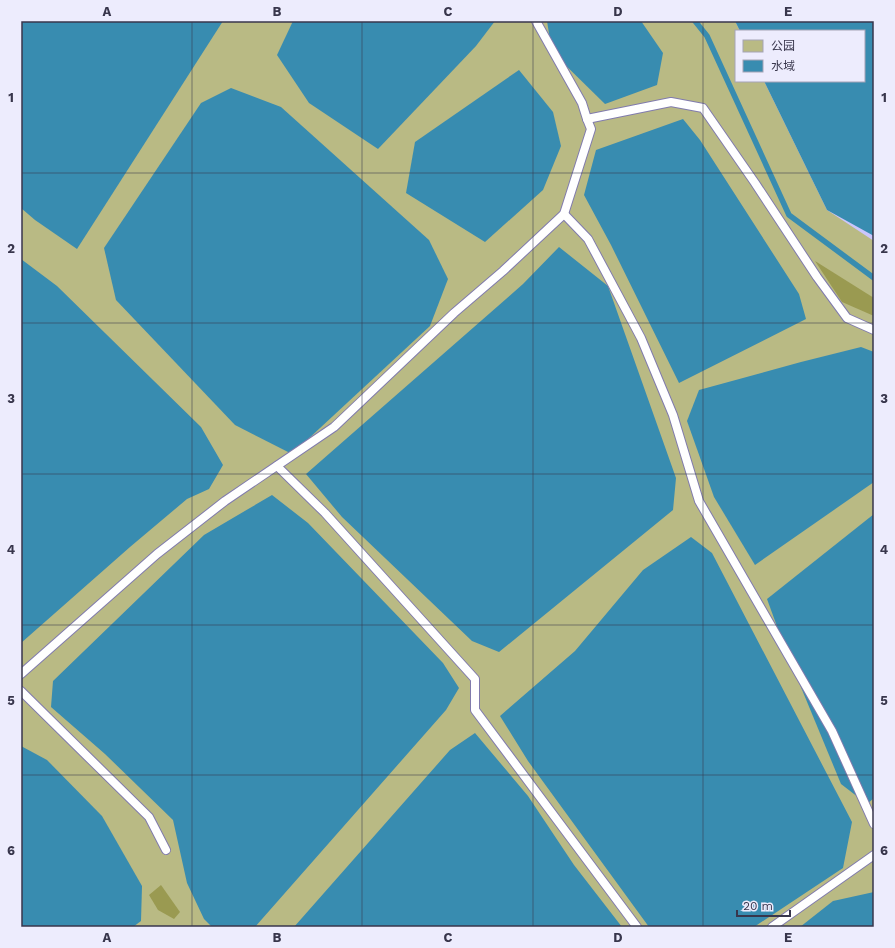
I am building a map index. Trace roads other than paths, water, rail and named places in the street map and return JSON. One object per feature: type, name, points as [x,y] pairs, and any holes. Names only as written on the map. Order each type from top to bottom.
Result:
[{"type":"lane","points":[[21,674],[157,554],[225,501],[334,427],[454,313],[503,272],[564,214],[591,128],[582,103],[536,21]]},
{"type":"lane","points":[[587,119],[671,102],[702,108],[755,183],[817,277],[847,318],[874,330]]},
{"type":"lane","points":[[564,214],[588,239],[641,338],[673,415],[699,500],[832,731],[874,824]]},
{"type":"lane","points":[[277,466],[325,513],[475,679],[474,710],[637,927]]},
{"type":"lane","points":[[21,691],[149,817],[166,850]]},
{"type":"lane","points":[[772,927],[874,855]]},
{"type":"water","points":[[21,21],[223,21],[77,249],[35,220],[21,208]]},
{"type":"water","points":[[293,21],[495,21],[476,46],[378,149],[309,103],[277,55]]},
{"type":"water","points":[[547,21],[641,21],[663,53],[657,85],[605,104],[552,52]]},
{"type":"water","points":[[735,21],[874,21],[874,236],[827,210],[764,82],[865,82],[865,30],[740,30]]},
{"type":"water","points":[[519,70],[553,112],[561,146],[543,190],[485,242],[406,193],[415,142]]},
{"type":"water","points":[[231,88],[281,107],[429,240],[448,279],[430,326],[292,454],[235,425],[116,300],[104,248],[201,103]]},
{"type":"water","points":[[683,119],[700,140],[799,294],[806,319],[679,383],[611,245],[584,195],[596,150]]},
{"type":"water","points":[[559,247],[608,286],[676,478],[673,510],[499,652],[472,641],[342,517],[306,474],[523,284]]},
{"type":"water","points":[[21,259],[57,286],[201,427],[223,465],[209,489],[187,499],[21,643]]},
{"type":"water","points":[[861,347],[874,352],[874,482],[755,565],[714,497],[687,421],[699,390]]},
{"type":"water","points":[[272,495],[308,523],[443,663],[459,688],[446,710],[255,927],[212,927],[204,919],[187,883],[173,820],[105,754],[51,707],[53,681],[204,535]]},
{"type":"water","points":[[874,514],[874,798],[867,804],[841,784],[786,651],[767,599]]},
{"type":"water","points":[[691,537],[712,553],[852,822],[843,868],[754,927],[649,927],[528,761],[500,716],[575,651],[643,570]]},
{"type":"water","points":[[475,733],[528,796],[574,865],[622,927],[294,927],[450,750]]},
{"type":"water","points":[[21,746],[47,760],[102,816],[142,886],[141,921],[133,927],[21,927]]},
{"type":"water","points":[[874,892],[874,927],[800,927],[833,901]]},
{"type":"waterway","points":[[695,21],[707,36],[789,215],[874,278]]}]
